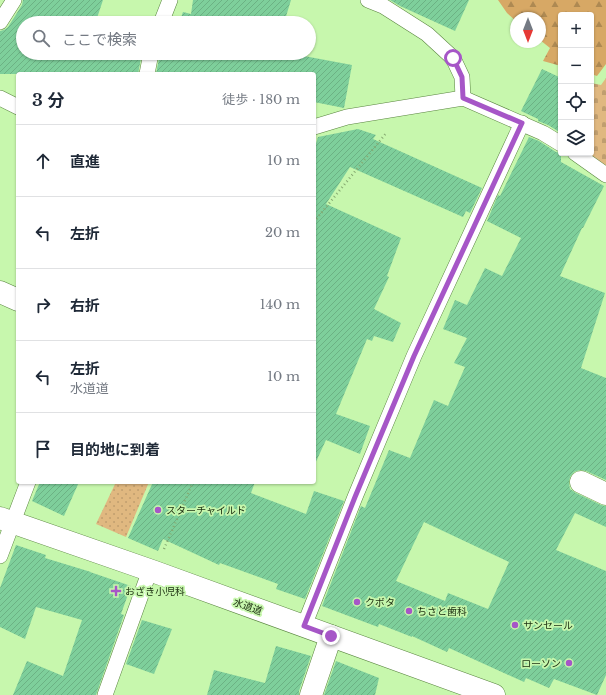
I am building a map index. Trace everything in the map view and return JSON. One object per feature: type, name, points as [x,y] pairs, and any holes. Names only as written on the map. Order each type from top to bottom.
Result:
[{"type":"street","points":[[0,292],[16,299]]},
{"type":"street","points":[[581,482],[606,494]]},
{"type":"street","name":"水道道","points":[[6,521],[152,571],[494,695]]},
{"type":"street","points":[[311,695],[331,636]]},
{"type":"lane","points":[[0,22],[14,0]]},
{"type":"lane","points":[[164,16],[170,0]]},
{"type":"lane","points":[[368,0],[383,6],[426,34],[453,58],[462,77],[463,98]]},
{"type":"lane","points":[[147,72],[150,60]]},
{"type":"lane","points":[[0,98],[16,106]]},
{"type":"lane","points":[[316,126],[347,117],[463,98],[522,123],[558,142]]},
{"type":"lane","points":[[304,626],[355,497],[414,356],[522,123]]},
{"type":"lane","points":[[578,156],[606,175]]},
{"type":"lane","points":[[0,556],[6,521],[27,484]]},
{"type":"lane","points":[[104,695],[152,571]]},
{"type":"path","points":[[316,220],[407,107]]},
{"type":"path","points":[[152,571],[192,484]]},
{"type":"green space","points":[[498,0],[606,0],[606,64],[597,76],[594,75],[594,12],[558,12],[558,65],[543,61],[550,48],[546,45],[546,12],[510,12],[510,16]]},
{"type":"green space","points":[[606,78],[606,168],[589,156],[594,156],[594,84],[601,85]]},
{"type":"green space","points":[[115,484],[148,484],[126,537],[96,524]]},
{"type":"building","points":[[23,0],[103,0],[98,16],[16,16],[16,60],[141,60],[138,72],[16,72],[16,74],[0,74],[0,31],[8,27],[22,5]]},
{"type":"building","points":[[193,0],[291,0],[286,16],[182,16],[183,12],[191,14]]},
{"type":"building","points":[[390,0],[469,0],[455,31]]},
{"type":"building","points":[[316,58],[352,65],[344,108],[316,102],[316,72],[156,72],[159,60],[316,60]]},
{"type":"building","points":[[542,69],[558,77],[558,131],[521,111]]},
{"type":"building","points":[[358,129],[376,135],[373,139],[482,188],[470,213],[466,211],[463,217],[350,167],[326,204],[401,238],[387,276],[389,277],[374,309],[401,323],[393,342],[374,336],[372,341],[367,339],[336,414],[370,426],[360,454],[326,440],[316,462],[316,144],[318,137]]},
{"type":"building","points":[[529,137],[558,152],[558,156],[561,156],[561,162],[604,186],[582,228],[560,276],[605,293],[581,368],[606,378],[606,480],[586,471],[580,470],[574,472],[570,477],[569,483],[570,489],[576,493],[606,506],[606,527],[575,513],[556,550],[606,571],[606,675],[597,695],[554,679],[549,688],[526,678],[524,682],[449,648],[447,652],[412,636],[379,624],[378,627],[322,606],[361,506],[365,508],[389,450],[410,458],[434,400],[448,406],[465,367],[454,363],[467,338],[443,329],[455,300],[467,305],[485,268],[502,276],[521,238],[487,221],[498,195],[500,196]],"holes":[[[424,522],[509,562],[488,609],[448,593],[445,601],[396,581]]]},
{"type":"building","points":[[39,484],[78,484],[64,516],[32,501]]},
{"type":"building","points":[[152,484],[254,484],[251,493],[306,514],[314,491],[344,501],[305,599],[276,589],[278,584],[220,563],[219,565],[163,539],[158,551],[128,538]]},
{"type":"building","points":[[16,545],[46,555],[45,558],[131,586],[121,614],[124,615],[96,695],[13,695],[27,661],[63,676],[82,620],[36,607],[25,639],[0,627],[0,588]]},
{"type":"building","points":[[142,620],[172,629],[154,674],[126,664]]},
{"type":"building","points":[[276,646],[311,656],[299,695],[207,695],[214,670],[265,683]]},
{"type":"building","points":[[336,661],[379,678],[375,695],[324,695]]},
{"type":"place","name":"スターチャイルド","points":[[158,510]]},
{"type":"place","name":"おざき小児科","points":[[116,591]]},
{"type":"place","name":"クボタ","points":[[357,602]]},
{"type":"place","name":"ちさと歯科","points":[[409,611]]},
{"type":"place","name":"サンセール","points":[[515,625]]},
{"type":"place","name":"ローソン","points":[[569,663]]},
{"type":"route","points":[[331,636],[304,626],[355,497],[414,356],[522,123],[463,98],[462,77],[453,58]]}]
